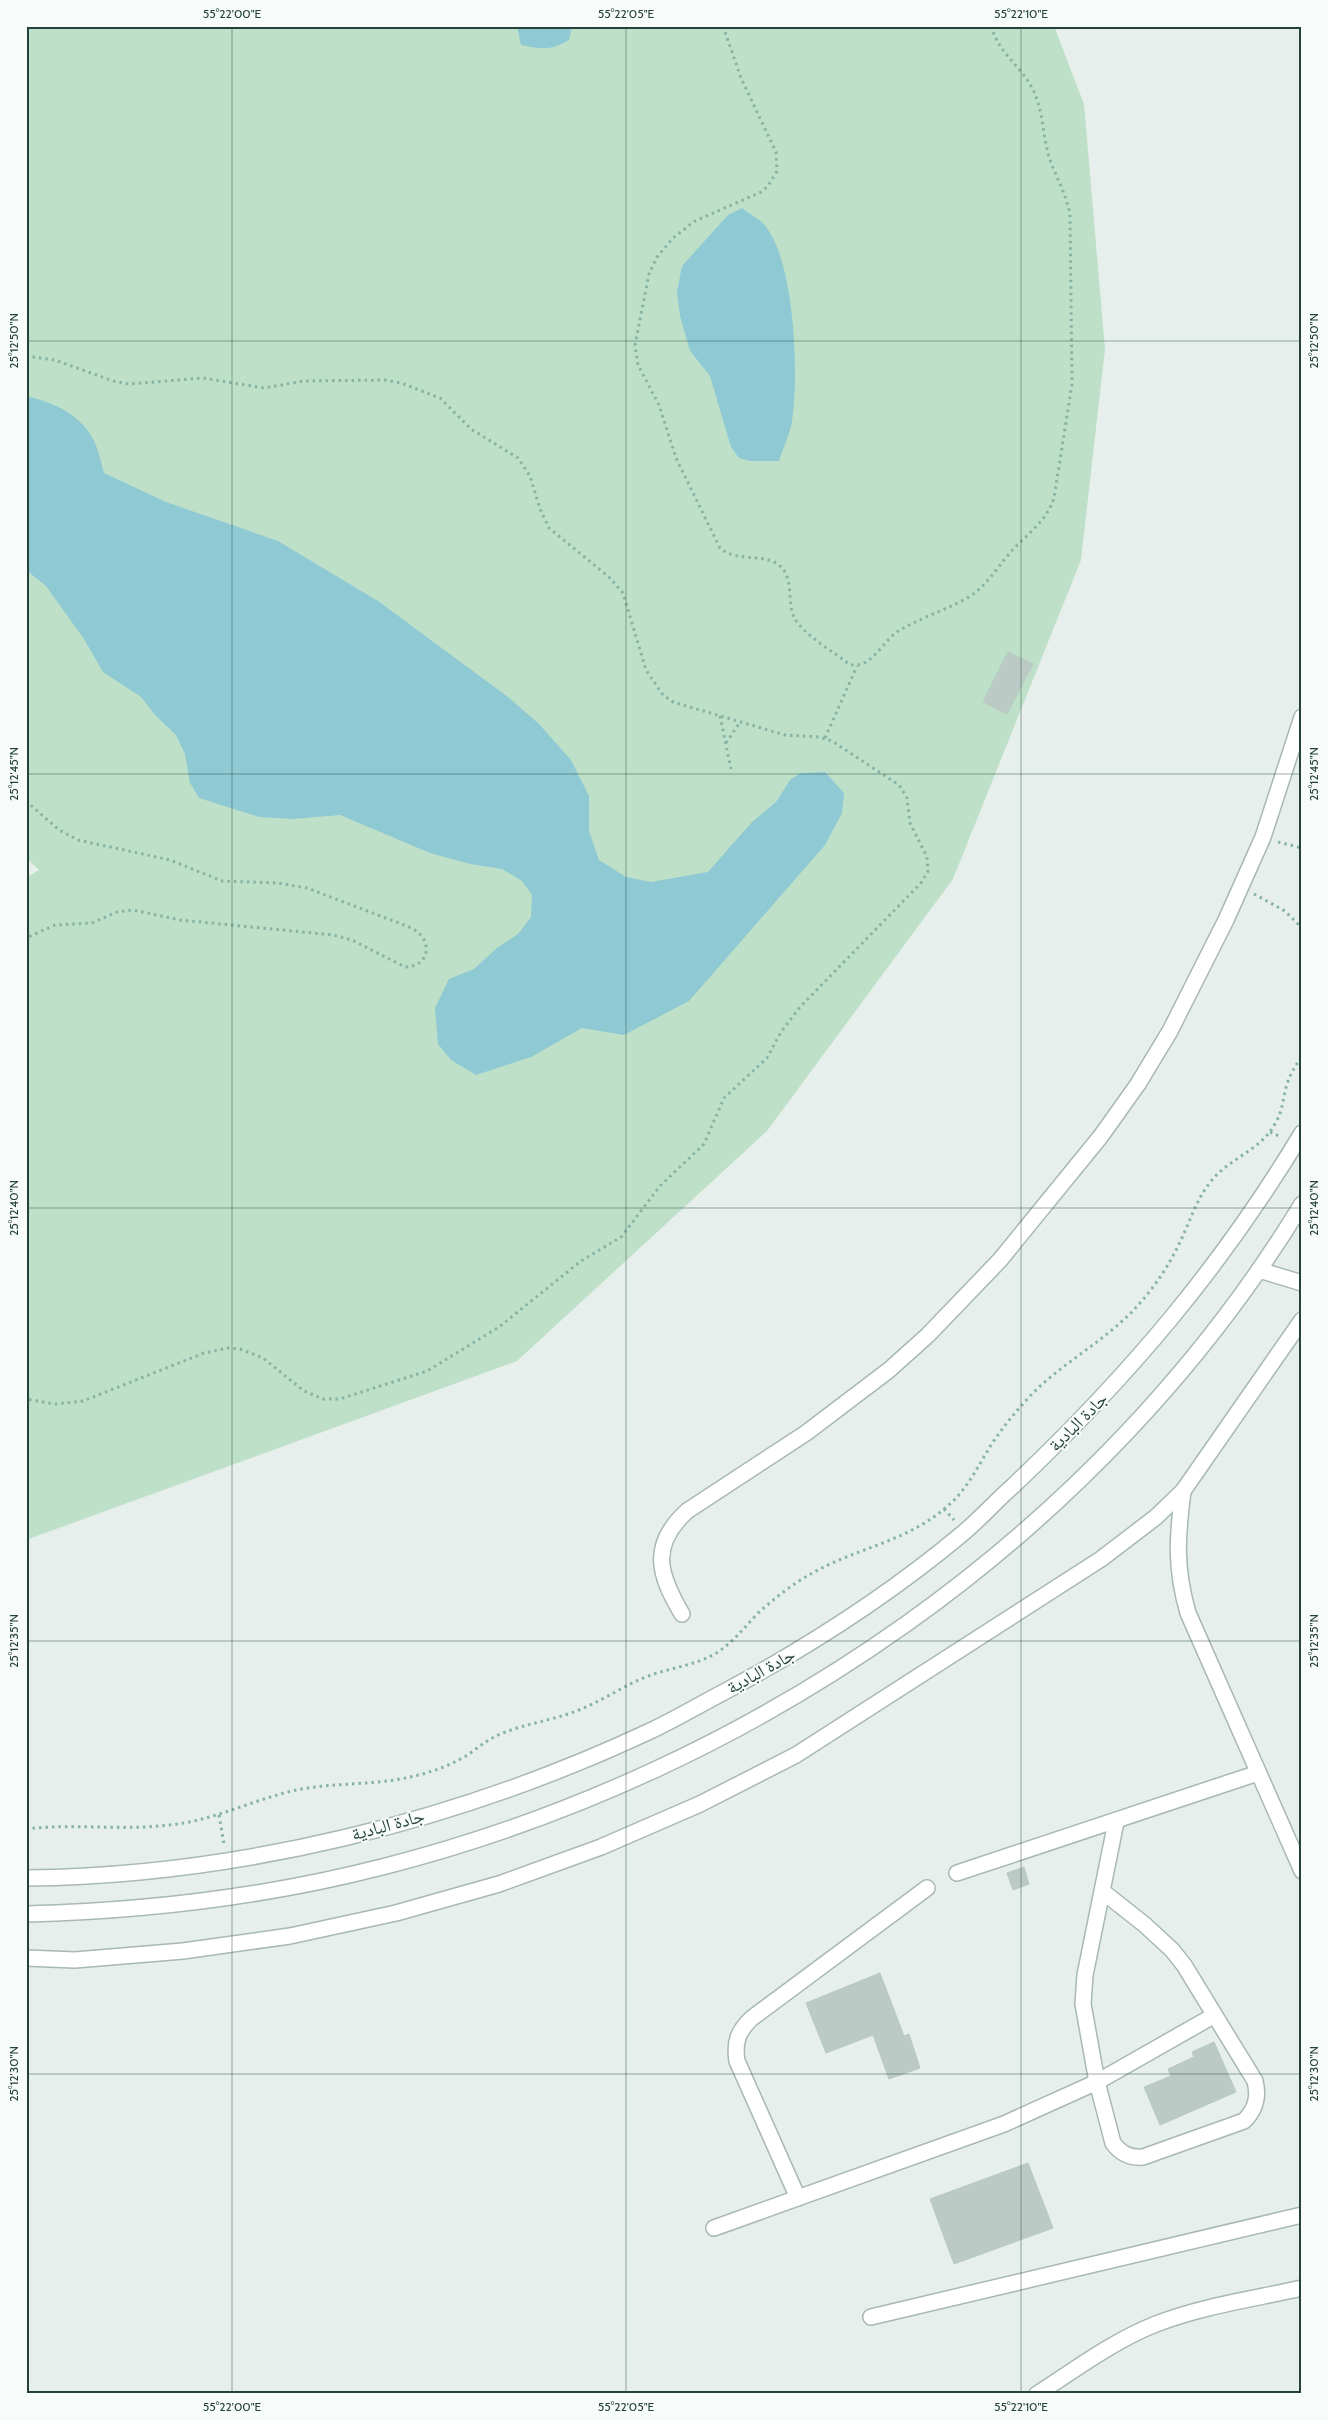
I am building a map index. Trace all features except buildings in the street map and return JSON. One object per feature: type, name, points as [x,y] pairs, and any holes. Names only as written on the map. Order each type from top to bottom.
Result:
[{"type":"street","points":[[682,1614],[667,1588],[661,1565],[665,1540],[678,1519],[687,1511],[806,1433],[889,1370],[934,1329],[1000,1260],[1101,1136],[1138,1084],[1200,976],[1241,889],[1263,838],[1302,717]]},
{"type":"street","name":"جادة البادية","points":[[26,1878],[142,1871],[227,1860],[372,1830],[514,1787],[583,1760],[651,1730],[764,1670],[844,1621],[905,1578],[964,1532],[1064,1438],[1160,1334],[1205,1278],[1247,1221],[1302,1133]]},
{"type":"street","points":[[26,1914],[141,1908],[217,1899],[300,1886],[381,1867],[462,1844],[541,1818],[619,1786],[694,1751],[768,1712],[840,1669],[909,1622],[975,1571],[1039,1517],[1099,1460],[1157,1400],[1211,1336],[1259,1270],[1302,1204]]},
{"type":"street","points":[[1259,1270],[1302,1283]]},
{"type":"street","points":[[26,1958],[75,1960],[173,1952],[290,1936],[396,1913],[500,1884],[601,1847],[700,1804],[796,1755],[1101,1559],[1156,1517],[1183,1492],[1302,1320]]},
{"type":"street","points":[[1183,1492],[1177,1558],[1180,1586],[1188,1613],[1302,1871]]},
{"type":"street","points":[[957,1873],[1116,1822],[1258,1773]]},
{"type":"street","points":[[1102,1891],[1145,1925],[1172,1950],[1184,1965],[1213,2016],[1255,2081],[1257,2098],[1255,2107],[1244,2120],[1143,2157],[1129,2156],[1117,2149],[1113,2143],[1097,2082],[1085,2020],[1084,1987],[1102,1891],[1116,1822]]},
{"type":"street","points":[[798,2198],[737,2061],[735,2049],[737,2037],[743,2026],[752,2018],[927,1888]]},
{"type":"street","points":[[714,2228],[1004,2124],[1097,2082],[1213,2016]]},
{"type":"street","points":[[871,2317],[1302,2215]]},
{"type":"street","points":[[1037,2394],[1112,2346],[1156,2324],[1202,2310],[1302,2288]]},
{"type":"path","points":[[723,26],[741,78],[776,152],[776,171],[768,186],[761,192],[695,221],[673,238],[657,257],[649,274],[636,336],[636,359],[662,412],[676,458],[720,548],[732,556],[768,560],[781,567],[787,577],[792,610],[798,623],[849,664],[857,666],[865,663],[896,633],[966,599],[982,588],[1010,553],[1040,523],[1054,498],[1072,376],[1070,214],[1065,192],[1050,160],[1036,95],[1023,74],[1000,48],[991,26]]},
{"type":"path","points":[[26,356],[55,360],[113,381],[129,384],[203,378],[264,388],[304,381],[384,380],[401,383],[440,398],[471,429],[518,458],[530,476],[544,519],[550,528],[609,577],[623,592],[646,670],[663,695],[673,702],[789,736],[825,738],[839,744],[902,789],[907,798],[910,823],[927,858],[928,871],[925,877],[794,1012],[780,1032],[767,1058],[724,1098],[704,1144],[660,1186],[621,1236],[581,1261],[499,1327],[443,1363],[411,1378],[340,1399],[316,1398],[304,1391],[263,1358],[246,1351],[228,1348],[204,1353],[83,1401],[55,1404],[26,1399]]},
{"type":"path","points":[[825,738],[857,666]]},
{"type":"path","points":[[720,716],[731,769]]},
{"type":"path","points":[[725,743],[740,722]]},
{"type":"path","points":[[26,801],[59,830],[78,840],[170,860],[222,880],[278,883],[307,888],[412,928],[425,939],[426,951],[417,965],[405,967],[352,940],[333,934],[180,920],[133,910],[117,912],[92,923],[55,924],[26,938]]},
{"type":"path","points":[[1263,838],[1302,848]]},
{"type":"path","points":[[1241,889],[1275,904],[1302,928]]},
{"type":"path","points":[[26,1829],[75,1825],[149,1827],[181,1824],[219,1815],[292,1791],[322,1785],[392,1781],[431,1771],[467,1755],[506,1732],[576,1711],[647,1676],[706,1659],[727,1645],[774,1600],[807,1575],[844,1557],[886,1543],[926,1522],[944,1509],[970,1482],[1002,1429],[1033,1393],[1071,1362],[1109,1335],[1140,1304],[1168,1265],[1194,1208],[1209,1183],[1230,1163],[1253,1149],[1270,1132],[1282,1110],[1290,1076],[1302,1056]]},
{"type":"path","points":[[219,1815],[227,1860]]},
{"type":"green space","points":[[26,26],[1054,26],[1084,104],[1105,349],[1081,560],[953,879],[767,1131],[517,1361],[26,1540],[26,878],[39,870],[26,858]]},
{"type":"water","points":[[517,26],[572,26],[569,40],[557,46],[546,48],[521,45]]},
{"type":"water","points":[[742,208],[764,224],[776,244],[789,293],[793,321],[794,401],[791,426],[779,461],[750,461],[739,458],[731,447],[710,376],[690,351],[680,316],[677,292],[682,266],[728,215]]},
{"type":"water","points":[[26,396],[57,406],[75,417],[90,433],[99,454],[104,473],[166,502],[278,541],[378,601],[508,697],[539,724],[571,760],[589,796],[589,831],[599,860],[626,877],[651,882],[708,872],[752,822],[776,802],[790,780],[801,773],[825,772],[844,793],[842,813],[825,845],[689,1001],[624,1035],[582,1028],[531,1057],[476,1075],[451,1060],[438,1044],[435,1008],[449,979],[474,969],[497,948],[518,934],[531,917],[532,895],[522,881],[502,869],[470,864],[430,853],[340,815],[293,819],[259,817],[199,798],[190,783],[185,754],[176,735],[156,716],[141,697],[103,672],[84,639],[46,586],[26,570]]}]
